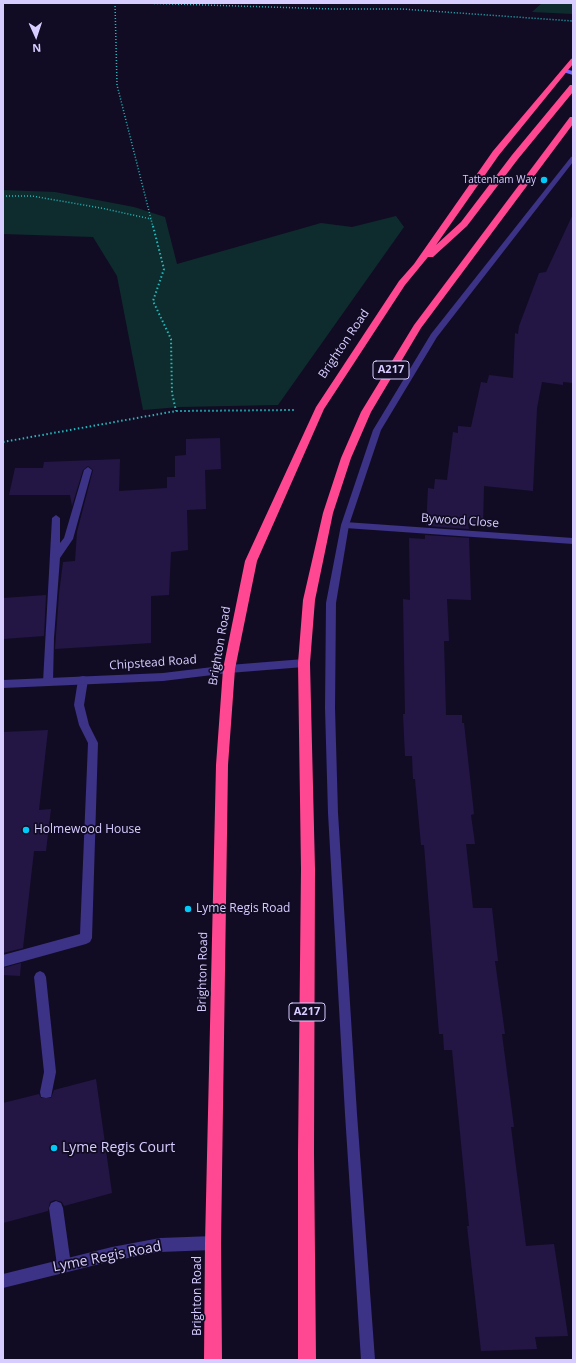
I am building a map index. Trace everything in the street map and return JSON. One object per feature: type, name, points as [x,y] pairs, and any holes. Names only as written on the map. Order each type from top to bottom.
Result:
[{"type":"highway","name":"Brighton Road","points":[[213,1360],[213,1243],[222,765],[229,669],[251,561],[319,409],[402,283],[417,266],[496,153],[573,60]]},
{"type":"highway","points":[[417,266],[464,224],[515,157],[573,87]]},
{"type":"highway","name":"A217","points":[[307,1360],[306,1152],[308,869],[304,663],[309,600],[328,513],[346,458],[366,412],[418,327],[573,119]]},
{"type":"main road","points":[[565,71],[573,73]]},
{"type":"street","points":[[368,1360],[336,852],[330,708],[331,603],[344,525],[377,430],[434,336],[573,158]]},
{"type":"street","points":[[55,557],[68,539],[88,470]]},
{"type":"street","points":[[48,682],[56,518]]},
{"type":"street","name":"Bywood Close","points":[[344,525],[573,541]]},
{"type":"street","name":"Chipstead Road","points":[[3,684],[163,677],[229,669],[304,663]]},
{"type":"street","points":[[3,961],[86,938],[93,743],[84,725],[79,705],[83,680]]},
{"type":"street","points":[[40,977],[50,1072],[46,1092]]},
{"type":"street","points":[[56,1208],[64,1265]]},
{"type":"street","name":"Lyme Regis Road","points":[[3,1281],[64,1265],[160,1245],[213,1243]]},
{"type":"path","points":[[115,3],[117,85],[164,269],[153,301],[171,339],[172,392],[176,411]]},
{"type":"path","points":[[142,3],[333,9],[402,9],[573,21]]},
{"type":"path","points":[[3,196],[32,196],[101,208],[151,219]]},
{"type":"path","points":[[3,442],[176,411],[319,409]]},
{"type":"green space","points":[[542,3],[573,3],[573,14],[532,12]]},
{"type":"green space","points":[[3,190],[55,192],[134,207],[165,217],[177,264],[321,223],[352,227],[396,216],[404,227],[278,405],[180,407],[143,410],[117,276],[93,237],[3,234]]},
{"type":"building","points":[[573,214],[573,383],[563,382],[563,385],[542,382],[537,408],[533,491],[484,486],[483,525],[468,524],[469,529],[426,526],[428,488],[434,489],[435,479],[447,480],[453,432],[458,433],[458,426],[471,427],[481,382],[487,383],[489,375],[513,378],[515,333],[518,334],[519,326],[539,273],[546,272]]},
{"type":"building","points":[[220,438],[221,469],[205,470],[206,509],[187,510],[188,550],[171,552],[169,595],[151,596],[151,643],[55,649],[63,562],[75,561],[77,532],[93,470],[88,466],[83,470],[72,506],[70,495],[9,495],[15,468],[43,468],[44,462],[120,459],[119,491],[167,488],[167,477],[175,477],[175,456],[186,455],[186,439]]},
{"type":"building","points":[[425,535],[469,538],[471,600],[447,599],[449,641],[444,641],[446,715],[462,715],[462,723],[464,723],[474,814],[471,815],[475,844],[466,844],[473,908],[492,908],[498,961],[495,961],[505,1034],[502,1034],[514,1127],[511,1127],[526,1246],[554,1244],[568,1336],[535,1337],[537,1349],[481,1351],[467,1226],[469,1226],[452,1050],[444,1050],[443,1034],[439,1034],[424,845],[421,845],[415,779],[413,779],[412,756],[405,756],[403,714],[405,714],[403,599],[410,600],[409,538],[425,539]]},
{"type":"building","points":[[46,595],[44,636],[3,639],[4,598]]},
{"type":"building","name":"Holmewood House","points":[[48,730],[39,810],[51,809],[46,851],[34,851],[23,948],[3,953],[3,732]]},
{"type":"building","points":[[21,963],[20,976],[3,975],[3,968]]},
{"type":"building","name":"Lyme Regis Court","points":[[96,1079],[112,1193],[64,1206],[62,1202],[55,1200],[50,1202],[48,1211],[3,1223],[3,1103],[39,1094],[41,1098],[51,1098],[54,1090]]},
{"type":"place","name":"Tattenham Way","points":[[544,180]]},
{"type":"place","name":"Holmewood House","points":[[26,830]]},
{"type":"place","name":"Lyme Regis Road","points":[[188,909]]},
{"type":"place","name":"Lyme Regis Court","points":[[54,1148]]}]
